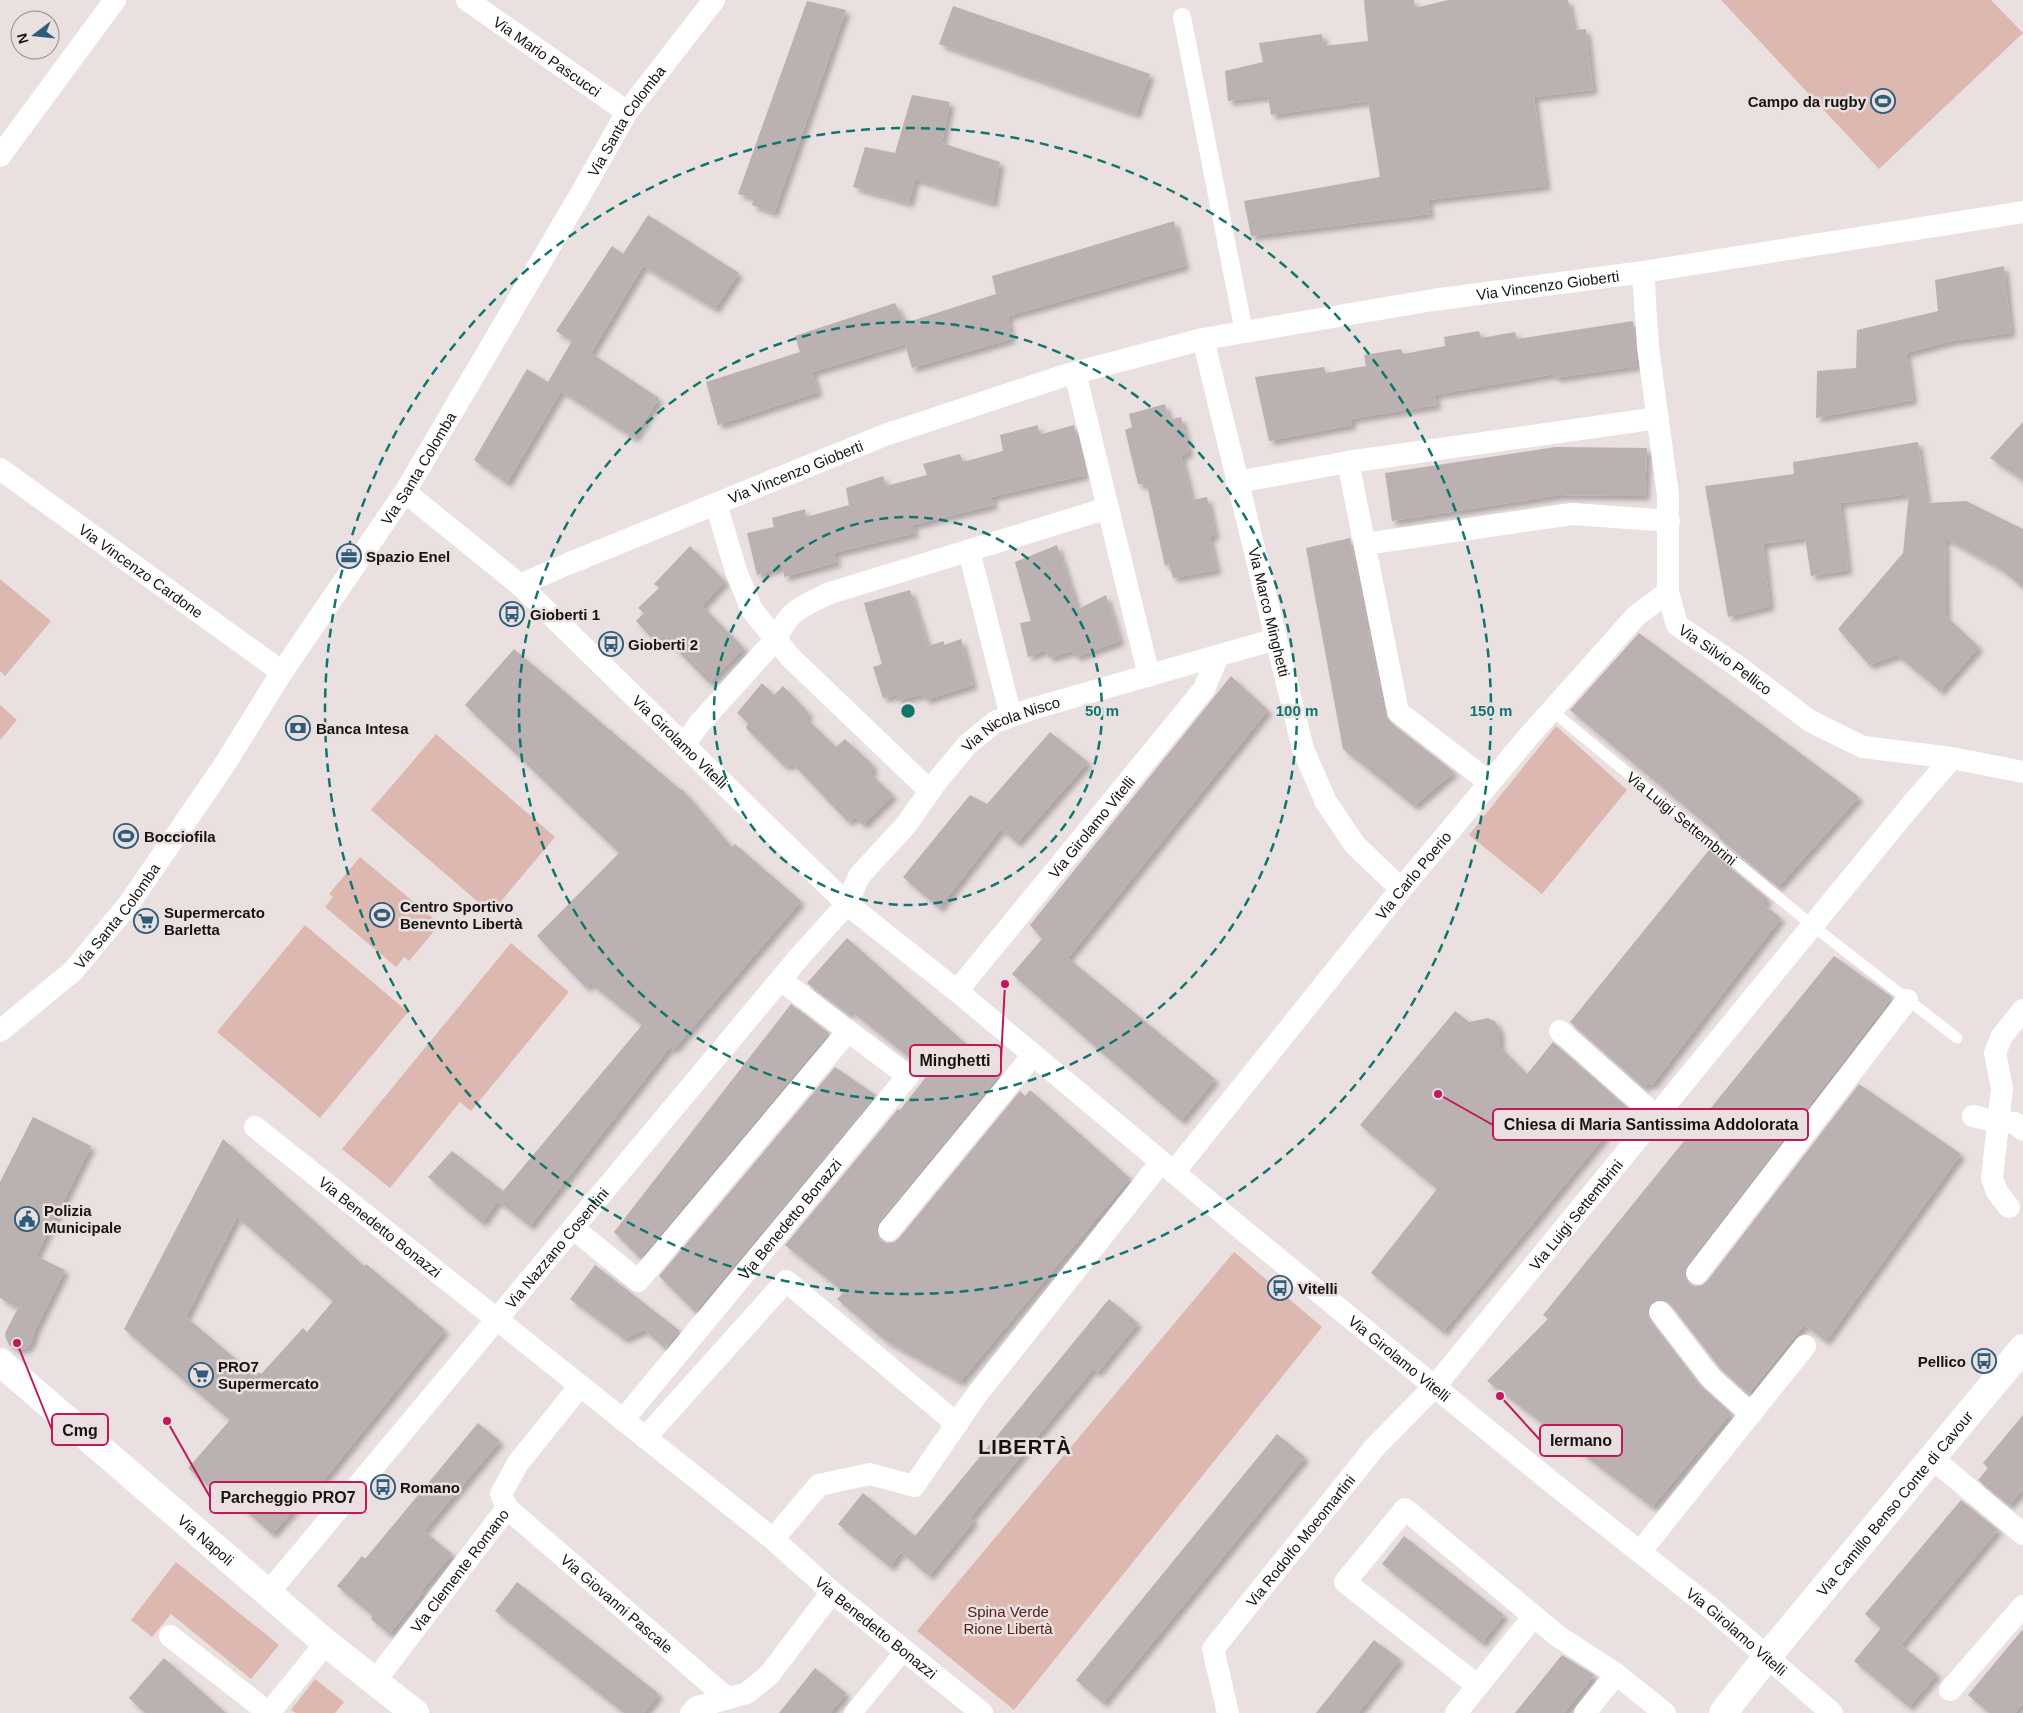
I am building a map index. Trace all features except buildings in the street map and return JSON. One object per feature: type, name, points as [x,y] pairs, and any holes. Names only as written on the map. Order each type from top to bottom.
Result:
[{"type":"street","points":[[0,156],[115,0]]},
{"type":"street","name":"Via Mario Pascucci","points":[[467,0],[627,112]]},
{"type":"street","name":"Via Santa Colomba","points":[[0,1031],[73,971],[128,905],[223,767],[282,672],[406,492],[627,112],[714,0]]},
{"type":"street","points":[[1182,18],[1244,332]]},
{"type":"street","name":"Via Vincenzo Gioberti","points":[[520,585],[885,435],[1075,373],[1203,339],[1433,300],[1643,272],[2023,212]]},
{"type":"street","name":"Via Silvio Pellico","points":[[1643,272],[1648,347],[1668,495],[1668,592],[1677,625],[1736,665],[1810,721],[1863,747],[1952,758],[2023,772]]},
{"type":"street","name":"Via Marco Minghetti","points":[[1203,339],[1303,750],[1326,802],[1355,845],[1401,889]]},
{"type":"street","points":[[1075,373],[1149,676]]},
{"type":"street","points":[[1237,482],[1348,462],[1658,418]]},
{"type":"street","points":[[1348,462],[1398,712],[1490,782]]},
{"type":"street","name":"Via Vincenzo Cardone","points":[[0,470],[282,672]]},
{"type":"street","name":"Via Girolamo Vitelli","points":[[406,492],[520,585],[847,904],[957,991],[1435,1386],[1712,1609],[1832,1713]]},
{"type":"street","points":[[716,504],[736,571],[752,610],[790,657],[930,791]]},
{"type":"street","points":[[684,745],[700,724],[776,639],[784,622],[795,610],[830,593],[1108,508]]},
{"type":"street","points":[[1365,544],[1572,514],[1668,521]]},
{"type":"street","points":[[969,551],[1011,716]]},
{"type":"street","name":"Via Carlo Poerio","points":[[1168,1167],[1190,1150],[1401,889],[1552,710],[1636,616],[1668,592]]},
{"type":"street","name":"Via Nicola Nisco","points":[[847,904],[859,876],[906,825],[930,791],[967,745],[995,722],[1276,639]]},
{"type":"street","name":"Via Girolamo Vitelli","points":[[957,991],[1204,689],[1218,656]]},
{"type":"street","name":"Via Luigi Settembrini","points":[[1435,1386],[1913,803],[1952,758]]},
{"type":"street","name":"Via Nazzano Cosentini","points":[[268,1593],[781,980],[847,904]]},
{"type":"street","name":"Via Benedetto Bonazzi","points":[[624,1420],[908,1076],[781,980]]},
{"type":"street","points":[[1697,1273],[1908,1000]]},
{"type":"street","points":[[2009,1207],[1997,1192],[1992,1178],[2002,1088],[1995,1053],[2002,1036],[2023,1010]]},
{"type":"street","points":[[573,1228],[638,1281],[848,1031]]},
{"type":"street","points":[[1560,1031],[1657,1116]]},
{"type":"street","points":[[889,1230],[1033,1055]]},
{"type":"street","points":[[1973,1116],[1998,1122],[2015,1123],[2023,1130]]},
{"type":"street","name":"Via Benedetto Bonazzi","points":[[255,1127],[774,1539],[832,1592],[982,1713]]},
{"type":"street","points":[[774,1539],[819,1485],[870,1474],[914,1486],[975,1397],[1168,1167]]},
{"type":"street","points":[[645,1438],[786,1281],[957,1424]]},
{"type":"street","points":[[1660,1312],[1710,1377],[1751,1414]]},
{"type":"street","points":[[1640,1552],[1805,1346]]},
{"type":"street","name":"Via Camillo Benso Conte di Cavour","points":[[1724,1713],[1767,1657],[1933,1459],[2023,1348]]},
{"type":"street","name":"Via Napoli","points":[[0,1362],[326,1643],[415,1713]]},
{"type":"street","name":"Via Clemente Romano","points":[[375,1681],[507,1508],[501,1494],[518,1463],[580,1386]]},
{"type":"street","name":"Via Rodolfo Moeomartini","points":[[1228,1713],[1213,1649],[1375,1447],[1435,1386]]},
{"type":"street","points":[[1933,1459],[2023,1534]]},
{"type":"street","name":"Via Giovanni Pascale","points":[[507,1508],[727,1698]]},
{"type":"street","points":[[1478,1686],[1345,1582],[1405,1509],[1559,1637],[1616,1674],[1666,1713]]},
{"type":"street","points":[[691,1713],[697,1707],[747,1693],[769,1675],[832,1592]]},
{"type":"street","points":[[1950,1690],[2023,1606]]},
{"type":"street","points":[[1456,1713],[1534,1616]]},
{"type":"street","points":[[170,1636],[269,1713],[326,1643]]},
{"type":"street","points":[[853,1713],[904,1651]]},
{"type":"street","points":[[1585,1713],[1616,1674]]},
{"type":"lane","name":"Via Luigi Settembrini","points":[[1552,710],[1812,926],[1957,1038]]},
{"type":"green space","name":"Campo da rugby","points":[[1721,0],[1991,0],[2023,33],[1879,169]]},
{"type":"green space","points":[[0,579],[51,621],[5,676],[0,671]]},
{"type":"green space","points":[[0,705],[17,720],[0,740]]},
{"type":"green space","points":[[1556,726],[1627,790],[1542,894],[1469,835]]},
{"type":"green space","points":[[436,734],[555,837],[491,913],[371,810]]},
{"type":"green space","name":"Centro Sportivo Benevnto Libertà","points":[[360,857],[440,924],[409,961],[404,957],[396,967],[325,907],[333,897],[329,894]]},
{"type":"green space","points":[[305,925],[408,1012],[320,1118],[217,1032]]},
{"type":"green space","points":[[511,943],[569,992],[471,1111],[460,1102],[390,1188],[342,1149]]},
{"type":"green space","name":"Spina Verde Rione Libertà","points":[[1234,1252],[1322,1327],[1014,1710],[917,1631]]},
{"type":"green space","points":[[176,1562],[279,1645],[251,1679],[171,1614],[152,1637],[131,1620]]},
{"type":"green space","points":[[315,1679],[344,1702],[335,1713],[296,1713],[291,1710]]},
{"type":"place","name":"Campo da rugby","points":[[1883,101]]},
{"type":"place","name":"Spazio Enel","points":[[349,556]]},
{"type":"place","name":"Gioberti 1","points":[[512,614]]},
{"type":"place","name":"Gioberti 2","points":[[611,644]]},
{"type":"place","name":"Banca Intesa","points":[[298,728]]},
{"type":"place","name":"Bocciofila","points":[[126,836]]},
{"type":"place","name":"Centro Sportivo Benevnto Libertà","points":[[382,915]]},
{"type":"place","name":"Supermercato Barletta","points":[[146,921]]},
{"type":"place","name":"Minghetti","points":[[1005,984]]},
{"type":"place","name":"Chiesa di Maria Santissima Addolorata","points":[[1438,1094]]},
{"type":"place","name":"Polizia Municipale","points":[[27,1219]]},
{"type":"place","name":"Vitelli","points":[[1280,1288]]},
{"type":"place","name":"Cmg","points":[[17,1343]]},
{"type":"place","name":"Pellico","points":[[1984,1361]]},
{"type":"place","name":"PRO7 Supermercato","points":[[201,1375]]},
{"type":"place","name":"Iermano","points":[[1500,1396]]},
{"type":"place","name":"Parcheggio PRO7","points":[[167,1421]]},
{"type":"place","name":"Romano","points":[[383,1487]]},
{"type":"district","name":"LIBERTÀ","points":[[1025,1447]]}]
